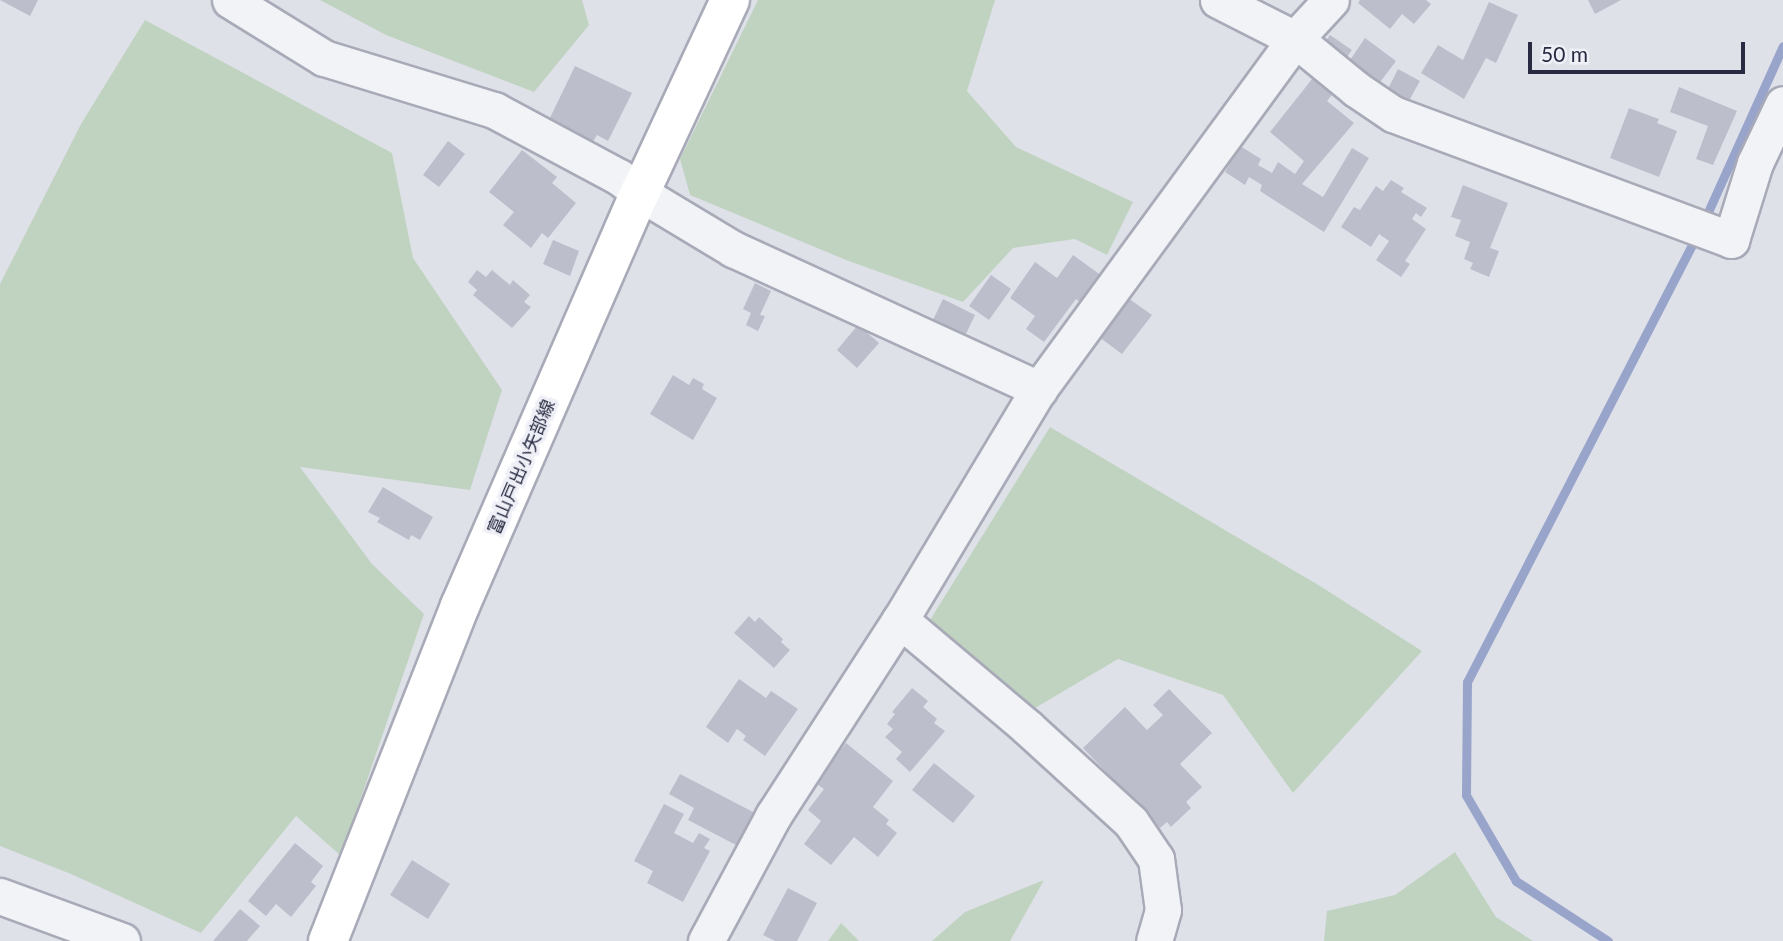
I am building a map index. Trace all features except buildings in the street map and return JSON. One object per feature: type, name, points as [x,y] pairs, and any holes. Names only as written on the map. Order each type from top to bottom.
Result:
[{"type":"main road","name":"富山戸出小矢部線","points":[[328,941],[460,606],[639,193],[730,0]]},
{"type":"street","points":[[230,0],[324,58],[494,110],[619,177],[639,193],[733,250],[1039,389]]},
{"type":"street","points":[[1218,0],[1295,39],[1356,89],[1393,114],[1731,240],[1755,163],[1783,104]]},
{"type":"street","points":[[706,941],[774,816],[900,620],[1039,389],[1295,39],[1331,0]]},
{"type":"street","points":[[900,620],[1027,727],[1131,822],[1156,859],[1163,910],[1154,941]]},
{"type":"street","points":[[0,896],[121,941]]},
{"type":"green space","points":[[320,0],[582,0],[589,25],[534,92],[386,35]]},
{"type":"green space","points":[[758,0],[995,0],[967,91],[1016,147],[1133,202],[1107,255],[1075,239],[1013,248],[963,302],[846,260],[690,195],[680,159]]},
{"type":"green space","points":[[145,20],[392,153],[413,258],[502,390],[470,490],[300,467],[372,564],[424,614],[341,856],[296,816],[201,933],[71,874],[0,846],[0,284],[81,124]]},
{"type":"green space","points":[[1050,427],[1320,586],[1422,651],[1293,793],[1223,695],[1118,659],[1030,711],[930,620]]},
{"type":"green space","points":[[1455,852],[1496,917],[1533,941],[1324,941],[1327,911],[1395,895]]},
{"type":"green space","points":[[1044,880],[1010,941],[932,941],[965,912]]},
{"type":"green space","points":[[841,923],[859,941],[828,941]]},
{"type":"waterway","points":[[1703,223],[1783,46]]},
{"type":"waterway","points":[[1608,941],[1516,881],[1466,795],[1467,682],[1697,235]]}]
